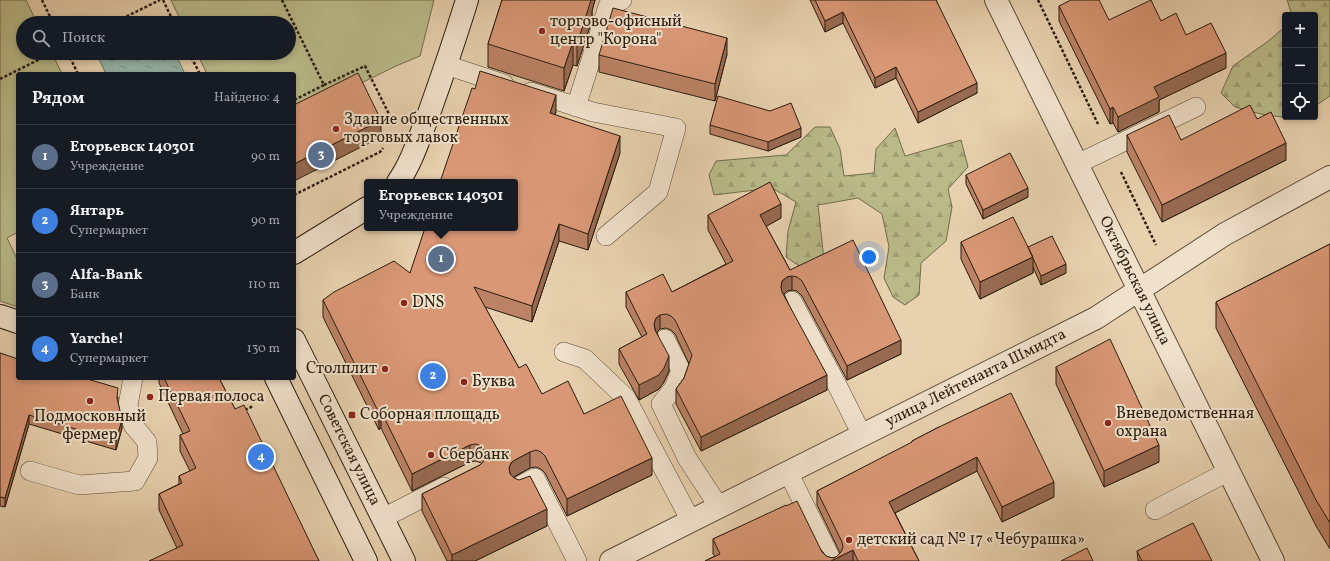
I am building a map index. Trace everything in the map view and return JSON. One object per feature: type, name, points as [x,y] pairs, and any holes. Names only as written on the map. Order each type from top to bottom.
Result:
[{"type":"street","points":[[400,179],[415,149],[446,65],[467,0]]},
{"type":"street","name":"Октябрьская улица","points":[[996,0],[1273,561]]},
{"type":"street","name":"улица Лейтенанта Шмидта","points":[[611,561],[1096,318],[1225,234],[1330,178]]},
{"type":"street","points":[[296,252],[364,210]]},
{"type":"street","points":[[0,316],[16,321]]},
{"type":"street","name":"Советская улица","points":[[296,344],[404,561]]},
{"type":"street","name":"Советская улица","points":[[277,380],[366,561]]},
{"type":"lane","points":[[576,106],[608,6],[622,0]]},
{"type":"lane","points":[[446,65],[594,112],[676,128],[658,192],[606,236]]},
{"type":"lane","points":[[1077,164],[1196,107]]},
{"type":"lane","points":[[792,301],[838,385],[862,435]]},
{"type":"lane","points":[[664,339],[680,370],[674,388],[661,404],[687,458],[719,507]]},
{"type":"lane","points":[[564,352],[585,359],[626,398],[691,521]]},
{"type":"lane","points":[[30,471],[79,484],[135,480],[148,458],[147,442],[133,425],[128,405],[133,380]]},
{"type":"lane","points":[[1155,510],[1229,471]]},
{"type":"lane","points":[[788,472],[832,561]]},
{"type":"lane","points":[[383,518],[462,478]]},
{"type":"lane","points":[[520,486],[535,478],[577,561]]},
{"type":"path","points":[[42,0],[50,16]]},
{"type":"path","points":[[128,16],[161,0],[170,16]]},
{"type":"path","points":[[282,0],[290,16]]},
{"type":"path","points":[[296,28],[324,85]]},
{"type":"path","points":[[0,79],[38,60]]},
{"type":"path","points":[[71,60],[77,72]]},
{"type":"path","points":[[193,60],[199,72]]},
{"type":"path","points":[[296,99],[365,66],[396,128]]},
{"type":"path","points":[[296,194],[380,152],[384,146]]},
{"type":"path","points":[[239,413],[253,406]]},
{"type":"green space","points":[[0,0],[26,0],[34,16],[16,16],[16,60],[55,60],[61,72],[16,72],[16,233],[7,238],[16,257],[16,306],[0,301]]},
{"type":"green space","points":[[171,0],[434,0],[420,56],[396,66],[296,115],[296,72],[206,72],[200,60],[296,60],[296,16],[179,16]]},
{"type":"green space","points":[[1287,0],[1330,0],[1330,96],[1318,104],[1318,12],[1291,12]]},
{"type":"green space","points":[[1282,30],[1282,117],[1261,114],[1235,107],[1221,93],[1233,66]]},
{"type":"green space","points":[[815,127],[830,127],[840,149],[844,176],[874,173],[876,149],[895,128],[905,156],[961,140],[968,167],[948,189],[952,207],[946,241],[921,263],[919,295],[905,305],[893,297],[884,278],[889,247],[882,214],[858,198],[818,205],[824,260],[805,270],[786,257],[788,231],[796,202],[772,188],[714,195],[709,175],[716,161],[786,155]]},
{"type":"water","points":[[99,60],[178,60],[184,72],[105,72]]},
{"type":"building","name":"торгово-офисный центр \"Корона\"","points":[[502,0],[591,0],[577,44],[573,42],[564,68],[488,44]]},
{"type":"building","points":[[815,0],[936,0],[977,83],[918,112],[896,67],[875,78],[843,12],[825,21]]},
{"type":"building","points":[[1071,0],[1099,0],[1109,20],[1151,0],[1161,21],[1176,13],[1186,35],[1211,23],[1226,53],[1154,87],[1159,97],[1118,117],[1113,107],[1110,109],[1059,6]]},
{"type":"building","points":[[613,8],[727,38],[715,84],[599,55]]},
{"type":"building","points":[[480,71],[556,95],[550,113],[620,136],[588,234],[559,224],[532,306],[474,287],[519,368],[526,364],[542,394],[568,381],[584,414],[621,396],[652,458],[567,499],[545,456],[536,450],[530,452],[511,463],[509,468],[510,474],[519,480],[530,476],[547,509],[452,555],[422,494],[480,465],[486,456],[485,451],[481,446],[476,444],[470,445],[412,474],[381,411],[379,413],[323,300],[334,292],[394,261],[410,273],[424,231],[518,231],[518,179],[441,179],[472,88],[475,89]]},
{"type":"building","name":"Здание общественных торговых лавок","points":[[358,73],[381,120],[296,163],[296,104]]},
{"type":"building","points":[[718,96],[770,111],[791,103],[801,128],[768,142],[710,125]]},
{"type":"building","points":[[1250,105],[1257,119],[1271,112],[1286,143],[1162,205],[1127,135],[1169,115],[1181,140]]},
{"type":"building","points":[[1010,153],[1028,188],[983,210],[966,175]]},
{"type":"building","points":[[770,182],[781,204],[760,215],[790,270],[853,240],[901,340],[847,366],[802,281],[797,277],[787,277],[782,281],[782,292],[827,375],[701,437],[676,389],[684,378],[692,355],[675,320],[666,314],[660,315],[656,318],[654,324],[655,330],[669,356],[659,375],[639,385],[619,349],[647,334],[626,292],[663,274],[672,292],[733,261],[708,215]]},
{"type":"building","points":[[1013,217],[1033,257],[980,282],[961,242]]},
{"type":"building","points":[[1052,236],[1066,264],[1041,276],[1028,247]]},
{"type":"building","points":[[1330,244],[1330,523],[1316,500],[1216,302]]},
{"type":"building","name":"Вневедомственная охрана","points":[[1110,339],[1159,445],[1104,471],[1056,367]]},
{"type":"building","points":[[0,353],[16,358],[16,380],[91,380],[118,388],[117,398],[122,419],[116,441],[29,415],[5,498],[0,497]]},
{"type":"building","points":[[165,380],[220,380],[235,409],[244,405],[319,561],[149,561],[183,545],[159,494],[182,483],[179,476],[196,468],[180,435],[190,431]]},
{"type":"building","points":[[1011,393],[1054,482],[1002,507],[977,457],[889,502],[919,561],[858,561],[853,550],[831,561],[705,561],[720,554],[713,539],[797,501],[822,552],[826,556],[832,558],[836,557],[841,552],[843,547],[842,542],[817,491],[939,427]]},
{"type":"building","points":[[1193,523],[1212,561],[1142,561],[1137,551]]},
{"type":"building","points":[[1087,548],[1093,561],[1061,561]]},
{"type":"place","name":"торгово-офисный центр \"Корона\"","points":[[542,31]]},
{"type":"place","name":"Здание общественных торговых лавок","points":[[336,129]]},
{"type":"place","name":"Alfa-Bank","points":[[321,155]]},
{"type":"place","name":"Егорьевск 140301","points":[[441,259]]},
{"type":"place","name":"DNS","points":[[404,303]]},
{"type":"place","name":"Столплит","points":[[385,369]]},
{"type":"place","name":"Янтарь","points":[[433,376]]},
{"type":"place","name":"Буква","points":[[464,382]]},
{"type":"place","name":"Первая полоса","points":[[150,397]]},
{"type":"place","name":"Подмосковный фермер","points":[[90,401]]},
{"type":"place","name":"Соборная площадь","points":[[352,415]]},
{"type":"place","name":"Вневедомственная охрана","points":[[1108,423]]},
{"type":"place","name":"Сбербанк","points":[[431,455]]},
{"type":"place","name":"Yarche!","points":[[261,457]]},
{"type":"place","name":"детский сад № 17 «Чебурашка»","points":[[849,540]]}]
